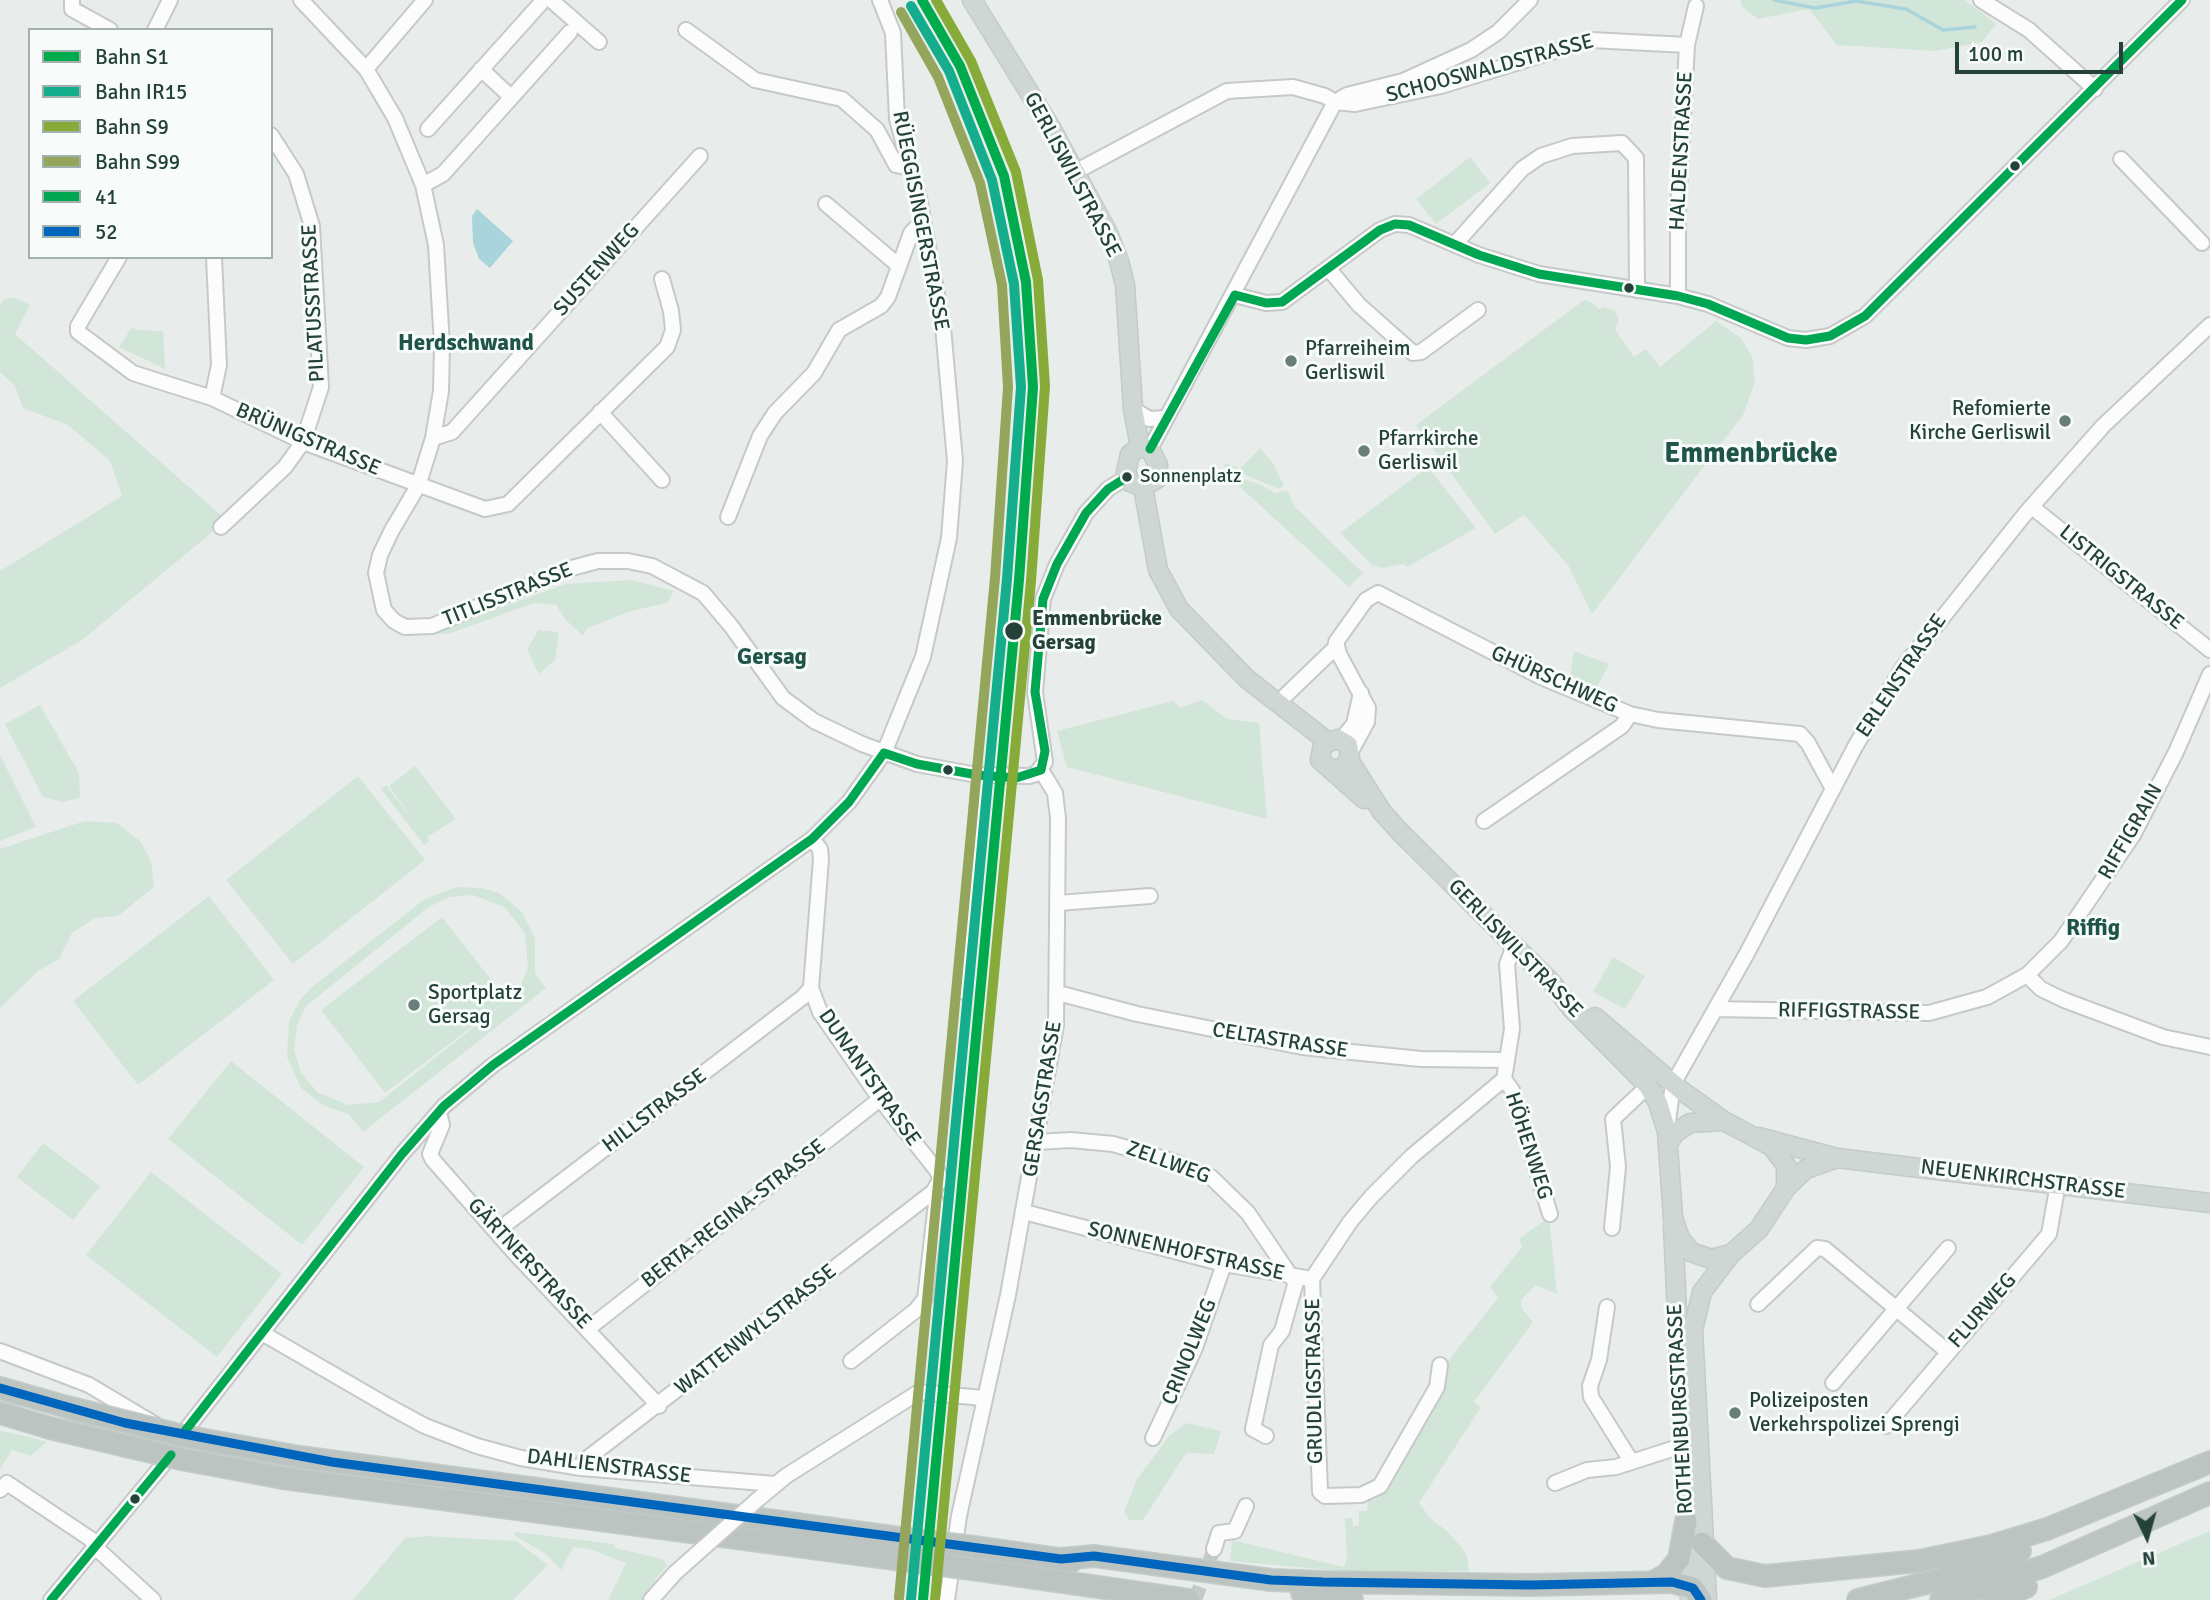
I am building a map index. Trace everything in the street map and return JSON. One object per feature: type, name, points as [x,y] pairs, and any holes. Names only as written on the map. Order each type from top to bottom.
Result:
[{"type":"highway","points":[[0,1388],[183,1436],[299,1457],[1352,1600]]},
{"type":"highway","points":[[0,1413],[181,1460],[283,1478],[1187,1600]]},
{"type":"highway","points":[[1702,1544],[1722,1565],[1754,1575],[1807,1574],[1919,1561],[1968,1552],[2047,1529],[2210,1464]]},
{"type":"highway","points":[[1858,1600],[1942,1579],[2019,1552],[2105,1517],[2210,1464]]},
{"type":"highway","points":[[1941,1600],[2042,1567],[2210,1493]]},
{"type":"highway","points":[[1653,1582],[1666,1575],[1679,1559],[1686,1521]]},
{"type":"highway","points":[[1992,1600],[2049,1578],[2126,1532]]},
{"type":"highway","points":[[1060,1559],[1094,1556],[1272,1580],[1334,1583],[1531,1585],[1653,1582],[1697,1596]]},
{"type":"main road","name":"GERLISWILSTRASSE","points":[[972,0],[1075,172],[1108,233],[1122,272],[1133,409],[1145,448]]},
{"type":"main road","points":[[1145,448],[1157,461],[1158,475],[1150,485],[1143,487],[1133,484],[1127,477],[1128,458],[1145,448]]},
{"type":"main road","name":"GERLISWILSTRASSE","points":[[1143,487],[1158,570],[1171,597],[1189,621],[1247,679],[1337,749],[1382,812]]},
{"type":"main road","name":"GERLISWILSTRASSE","points":[[1337,749],[1340,769],[1331,770],[1382,812],[1553,984],[1571,1008],[1648,1086]]},
{"type":"main road","points":[[1553,984],[1673,1084],[1724,1121],[1771,1146],[1786,1165],[1786,1188]]},
{"type":"main road","points":[[1648,1086],[1667,1138],[1673,1218],[1680,1238],[1691,1252],[1711,1259],[1731,1254],[1767,1219],[1786,1188],[1806,1169],[1837,1158]]},
{"type":"main road","points":[[1667,1138],[1690,1123],[1724,1121]]},
{"type":"main road","name":"NEUENKIRCHSTRASSE","points":[[1758,1137],[1837,1158],[2210,1203]]},
{"type":"main road","name":"ROTHENBURGSTRASSE","points":[[1673,1218],[1672,1254],[1702,1544],[1697,1596]]},
{"type":"main road","name":"ROTHENBURGSTRASSE","points":[[1697,1596],[1686,1521],[1695,1313],[1708,1282],[1731,1254]]},
{"type":"street","points":[[156,28],[170,0]]},
{"type":"street","name":"TITLISSTRASSE","points":[[301,0],[366,69],[395,118],[423,186],[436,245],[442,336],[442,391],[433,438],[418,486],[380,555],[376,573],[384,610],[394,621],[405,627],[432,626],[568,569],[598,561],[628,561],[652,566],[703,593],[731,626],[783,698],[814,721],[884,753]]},
{"type":"street","points":[[366,69],[425,0]]},
{"type":"street","name":"RÜEGGISINGERSTRASSE","points":[[185,1431],[439,1112],[493,1065],[812,839],[849,802],[884,753],[923,657],[949,538],[955,488],[951,391],[923,220],[897,119],[893,33],[880,0]]},
{"type":"street","points":[[1145,448],[1235,295],[1335,102],[1356,92],[1403,81],[1471,50],[1498,33],[1530,0]]},
{"type":"street","points":[[1981,0],[2029,30],[2095,89]]},
{"type":"street","points":[[1235,295],[1266,303],[1282,302],[1380,230],[1395,224],[1409,225],[1539,274],[1678,296],[1708,304],[1788,338],[1806,340],[1838,334],[1865,316],[2182,0]]},
{"type":"street","points":[[428,129],[546,2],[599,43]]},
{"type":"street","points":[[72,4],[107,28]]},
{"type":"street","name":"HALDENSTRASSE","points":[[1678,296],[1678,212],[1687,44],[1696,6]]},
{"type":"street","points":[[686,30],[755,80],[842,99],[877,131],[896,165],[910,168]]},
{"type":"street","points":[[423,186],[443,174],[570,32]]},
{"type":"street","name":"SCHOOSWALDSTRASSE","points":[[1335,102],[1355,104],[1441,86],[1591,40],[1687,44]]},
{"type":"street","points":[[481,69],[511,97]]},
{"type":"street","points":[[1075,172],[1227,91],[1293,87],[1325,96],[1335,102]]},
{"type":"street","name":"PILATUSSTRASSE","points":[[220,527],[273,481],[303,442],[313,418],[321,372],[313,237],[299,182],[273,138]]},
{"type":"street","points":[[1455,244],[1522,169],[1541,156],[1572,146],[1622,143],[1636,158],[1637,290]]},
{"type":"street","name":"SUSTENWEG","points":[[433,438],[452,432],[700,156]]},
{"type":"street","points":[[2121,159],[2202,243]]},
{"type":"street","points":[[826,204],[899,266]]},
{"type":"street","points":[[729,517],[760,436],[775,413],[814,373],[839,330],[881,306],[888,297],[911,233],[923,220]]},
{"type":"street","points":[[118,259],[78,326],[78,331],[133,373],[212,398]]},
{"type":"street","name":"BRÜNIGSTRASSE","points":[[214,259],[219,365],[212,398],[303,442],[418,486],[485,509],[497,509],[508,504],[600,412]]},
{"type":"street","points":[[1328,268],[1359,305],[1413,353],[1421,352],[1478,310]]},
{"type":"street","points":[[662,279],[671,311],[670,340],[654,361],[600,412],[662,480]]},
{"type":"street","name":"ERLENSTRASSE","points":[[1673,1084],[1856,745],[1904,666],[2032,507],[2104,426],[2210,325]]},
{"type":"street","points":[[1133,409],[1149,419],[1165,418]]},
{"type":"street","name":"GERSAGSTRASSE","points":[[947,1600],[976,1426],[977,1397],[1024,1212],[1055,1036],[1058,903],[1055,793],[1041,770],[1045,751],[1035,692],[1043,599],[1073,532],[1094,502],[1127,477]]},
{"type":"street","name":"LISTRIGSTRASSE","points":[[2032,507],[2210,650]]},
{"type":"street","name":"GHÜRSCHWEG","points":[[1336,647],[1339,636],[1366,600],[1378,593],[1541,677],[1630,714],[1658,720],[1800,734],[1808,743],[1833,789]]},
{"type":"street","points":[[1286,695],[1336,647],[1368,708],[1367,722],[1337,749]]},
{"type":"street","name":"RIFFIGRAIN","points":[[2027,975],[2068,931],[2133,835],[2176,752],[2210,674]]},
{"type":"street","points":[[1484,821],[1622,726],[1630,714]]},
{"type":"street","points":[[884,753],[917,764],[980,775],[1016,778],[1036,774],[1041,770]]},
{"type":"street","points":[[964,992],[980,775]]},
{"type":"street","name":"DUNANTSTRASSE","points":[[812,839],[820,849],[821,859],[811,988],[831,1031],[880,1099],[939,1172],[940,1180],[933,1192],[936,1203],[925,1298],[916,1310],[851,1362]]},
{"type":"street","points":[[1058,903],[1150,896]]},
{"type":"street","points":[[1504,1079],[1512,1029],[1506,971],[1514,946]]},
{"type":"street","points":[[2027,975],[2041,989],[2064,1000],[2163,1037],[2210,1046]]},
{"type":"street","name":"RIFFIGSTRASSE","points":[[1715,1010],[1929,1013],[1960,1007],[1987,997],[2027,975]]},
{"type":"street","name":"HILLSTRASSE","points":[[497,1231],[803,997],[811,988]]},
{"type":"street","name":"CELTASTRASSE","points":[[1058,993],[1150,1017],[1302,1047],[1421,1059],[1506,1060]]},
{"type":"street","name":"HÖHENWEG","points":[[1504,1079],[1512,1090],[1550,1214]]},
{"type":"street","name":"SONNENHOFSTRASSE","points":[[1024,1212],[1224,1264],[1300,1278],[1371,1197],[1412,1156],[1504,1079]]},
{"type":"street","points":[[1667,1138],[1673,1084]]},
{"type":"street","points":[[1612,1228],[1618,1167],[1613,1119],[1648,1086]]},
{"type":"street","name":"BERTA-REGINA-STRASSE","points":[[589,1328],[880,1099]]},
{"type":"street","name":"GÄRTNERSTRASSE","points":[[439,1112],[442,1125],[430,1154],[497,1231],[659,1406]]},
{"type":"street","name":"ZELLWEG","points":[[1037,1142],[1071,1140],[1113,1144],[1172,1161],[1211,1177],[1248,1213],[1300,1278]]},
{"type":"street","name":"FLURWEG","points":[[1886,1426],[2049,1234],[2058,1184]]},
{"type":"street","name":"WATTENWYLSTRASSE","points":[[581,1468],[583,1461],[659,1406],[933,1192]]},
{"type":"street","points":[[1758,1304],[1819,1248],[1825,1249],[1948,1352]]},
{"type":"street","points":[[1833,1383],[1948,1248]]},
{"type":"street","name":"CRINOLWEG","points":[[1153,1438],[1195,1348],[1224,1264]]},
{"type":"street","points":[[1266,1436],[1252,1429],[1271,1345],[1282,1331],[1300,1278]]},
{"type":"street","name":"GRUDLIGSTRASSE","points":[[1300,1278],[1320,1492],[1325,1496],[1361,1495],[1380,1486],[1437,1387],[1440,1365]]},
{"type":"street","points":[[1607,1307],[1599,1360],[1590,1386],[1591,1397],[1631,1461]]},
{"type":"street","name":"DAHLIENSTRASSE","points":[[262,1333],[425,1426],[522,1458],[581,1468],[775,1484]]},
{"type":"street","points":[[0,1351],[89,1385],[148,1419],[168,1435]]},
{"type":"street","points":[[651,1600],[675,1573],[775,1484],[905,1399],[927,1391],[977,1397]]},
{"type":"street","points":[[174,1430],[185,1431],[192,1440],[191,1449],[182,1457],[171,1455],[166,1448],[168,1435],[174,1430]]},
{"type":"street","points":[[1555,1483],[1587,1470],[1616,1467],[1691,1447]]},
{"type":"street","points":[[51,1600],[171,1455]]},
{"type":"street","points":[[0,1490],[7,1483],[92,1540],[94,1546],[153,1600]]},
{"type":"street","points":[[1214,1549],[1219,1533],[1235,1531],[1246,1506]]},
{"type":"green space","points":[[1741,0],[1965,0],[1996,24],[1982,42],[1935,51],[1837,45],[1809,9],[1758,19],[1742,7]]},
{"type":"green space","points":[[1470,157],[1490,183],[1436,224],[1416,199]]},
{"type":"green space","points":[[14,297],[30,305],[15,334],[224,518],[210,534],[82,640],[0,688],[0,571],[122,496],[110,461],[68,425],[23,408],[15,386],[0,372],[0,306],[3,300]]},
{"type":"green space","points":[[1584,300],[1599,309],[1604,307],[1615,311],[1619,320],[1615,329],[1634,357],[1646,349],[1660,367],[1716,321],[1741,338],[1752,357],[1755,382],[1743,415],[1592,614],[1568,565],[1524,515],[1495,534],[1416,425]]},
{"type":"green space","points":[[132,327],[137,330],[163,331],[165,369],[119,347]]},
{"type":"green space","points":[[1260,448],[1273,463],[1284,486],[1279,489],[1224,466],[1225,463],[1240,469]]},
{"type":"green space","points":[[1428,467],[1476,528],[1407,567],[1404,564],[1381,568],[1372,565],[1340,533]]},
{"type":"green space","points":[[1223,472],[1261,485],[1275,493],[1287,490],[1294,506],[1363,573],[1349,587],[1238,485],[1224,481]]},
{"type":"green space","points":[[631,580],[674,591],[667,603],[631,611],[587,628],[583,636],[566,620],[556,605],[534,603],[451,633],[427,635],[565,584]]},
{"type":"green space","points":[[538,630],[559,632],[555,660],[539,674],[527,650]]},
{"type":"green space","points":[[1574,651],[1609,664],[1597,687],[1570,677]]},
{"type":"green space","points":[[1202,700],[1227,719],[1259,723],[1267,819],[1067,767],[1057,731],[1173,701],[1180,708]]},
{"type":"green space","points":[[40,705],[79,773],[80,798],[62,802],[43,797],[5,724]]},
{"type":"green space","points":[[0,755],[36,827],[0,841]]},
{"type":"green space","points":[[415,766],[456,819],[427,837],[429,841],[424,845],[381,789],[386,785],[414,821],[389,786]]},
{"type":"green space","points":[[358,776],[425,860],[293,964],[226,880]]},
{"type":"green space","points":[[85,821],[117,823],[140,841],[151,861],[154,887],[118,916],[95,918],[72,933],[59,959],[38,971],[0,1008],[0,849]]},
{"type":"green space","points":[[457,887],[483,888],[499,893],[522,912],[535,939],[535,973],[546,988],[363,1132],[349,1114],[324,1106],[301,1088],[287,1057],[289,1021],[300,1000],[312,987],[425,899]],"holes":[[[473,895],[504,907],[525,933],[528,968],[517,993],[379,1102],[348,1105],[317,1092],[301,1072],[294,1051],[297,1025],[306,1006],[429,907],[450,897]]]},
{"type":"green space","points":[[209,896],[274,980],[138,1085],[73,1001]]},
{"type":"green space","name":"Sportplatz Gersag","points":[[442,917],[507,1000],[385,1093],[321,1010]]},
{"type":"green space","points":[[1613,957],[1645,976],[1625,1009],[1593,992]]},
{"type":"green space","points":[[231,1061],[364,1167],[302,1245],[168,1139]]},
{"type":"green space","points":[[43,1143],[100,1186],[73,1220],[17,1177]]},
{"type":"green space","points":[[151,1172],[282,1274],[217,1357],[86,1255]]},
{"type":"green space","points":[[1549,1217],[1557,1294],[1536,1285],[1521,1300],[1522,1309],[1533,1322],[1474,1402],[1481,1407],[1419,1503],[1467,1555],[1469,1571],[1340,1571],[1230,1561],[1232,1540],[1344,1567],[1347,1557],[1345,1518],[1352,1518],[1353,1526],[1359,1526],[1359,1511],[1367,1511],[1368,1500],[1375,1500],[1390,1476],[1444,1366],[1498,1298],[1490,1287],[1522,1247],[1519,1239]]},
{"type":"green space","points":[[1186,1423],[1221,1431],[1214,1454],[1186,1453],[1143,1520],[1129,1520],[1124,1512],[1137,1479],[1169,1436]]},
{"type":"green space","points":[[0,1431],[47,1442],[30,1456],[12,1450],[0,1469]]},
{"type":"green space","points":[[2210,1531],[2210,1600],[2049,1600]]},
{"type":"green space","points":[[515,1532],[614,1544],[615,1548],[663,1559],[667,1566],[656,1578],[647,1600],[608,1600],[626,1563],[589,1549],[573,1547],[561,1570],[546,1554],[515,1536]]},
{"type":"green space","points":[[427,1536],[516,1541],[548,1565],[513,1600],[353,1600],[405,1538]]},
{"type":"water","points":[[477,209],[513,241],[490,268],[479,259],[473,243],[472,216]]},
{"type":"waterway","points":[[1774,0],[1815,8],[1856,1],[1906,9],[1943,30],[1975,27]]},
{"type":"tunnel","points":[[1195,1600],[1214,1549]]},
{"type":"rail line","name":"S1","points":[[922,0],[960,66],[1004,176],[1026,282],[1033,387],[1019,580],[923,1600]]},
{"type":"rail line","name":"S9","points":[[935,1600],[1031,581],[1045,386],[1038,280],[1016,172],[971,61],[936,0]]},
{"type":"rail line","name":"IR15","points":[[911,6],[949,71],[992,180],[1014,284],[1021,387],[1007,579],[911,1599]]},
{"type":"rail line","name":"S99","points":[[899,1598],[995,578],[1008,387],[1002,285],[980,183],[938,77],[901,12]]},
{"type":"transit line","name":"41","points":[[1235,295],[1266,303],[1282,302],[1380,230],[1395,224],[1409,225],[1479,255],[1539,274],[1678,296],[1708,304],[1788,338],[1806,340],[1830,336],[1865,316],[2182,0]]},
{"type":"transit line","name":"41","points":[[1150,449],[1235,295]]},
{"type":"transit line","name":"41","points":[[884,753],[917,764],[977,775],[1016,778],[1041,770],[1045,751],[1035,692],[1043,599],[1057,564],[1086,513],[1108,489],[1127,477]]},
{"type":"transit line","name":"41","points":[[185,1431],[402,1154],[444,1106],[493,1065],[812,839],[849,802],[884,753]]},
{"type":"transit line","name":"52","points":[[0,1388],[125,1423],[332,1462],[1061,1559],[1094,1556],[1271,1580],[1323,1582],[1531,1585],[1672,1582],[1693,1588],[1701,1600]]},
{"type":"transit line","name":"41","points":[[51,1600],[171,1455]]},
{"type":"place","name":"Pfarreiheim Gerliswil","points":[[1291,361]]},
{"type":"place","name":"Refomierte Kirche Gerliswil","points":[[2065,421]]},
{"type":"place","name":"Pfarrkirche Gerliswil","points":[[1364,451]]},
{"type":"place","name":"Sonnenplatz","points":[[1127,477]]},
{"type":"place","name":"Emmenbrücke Gersag","points":[[1014,631]]},
{"type":"place","name":"Sportplatz Gersag","points":[[414,1005]]},
{"type":"place","name":"Polizeiposten Verkehrspolizei Sprengi","points":[[1735,1413]]},
{"type":"district","name":"Herdschwand","points":[[466,344]]},
{"type":"district","name":"Emmenbrücke","points":[[1751,455]]},
{"type":"district","name":"Gersag","points":[[772,658]]},
{"type":"district","name":"Riffig","points":[[2093,929]]}]
